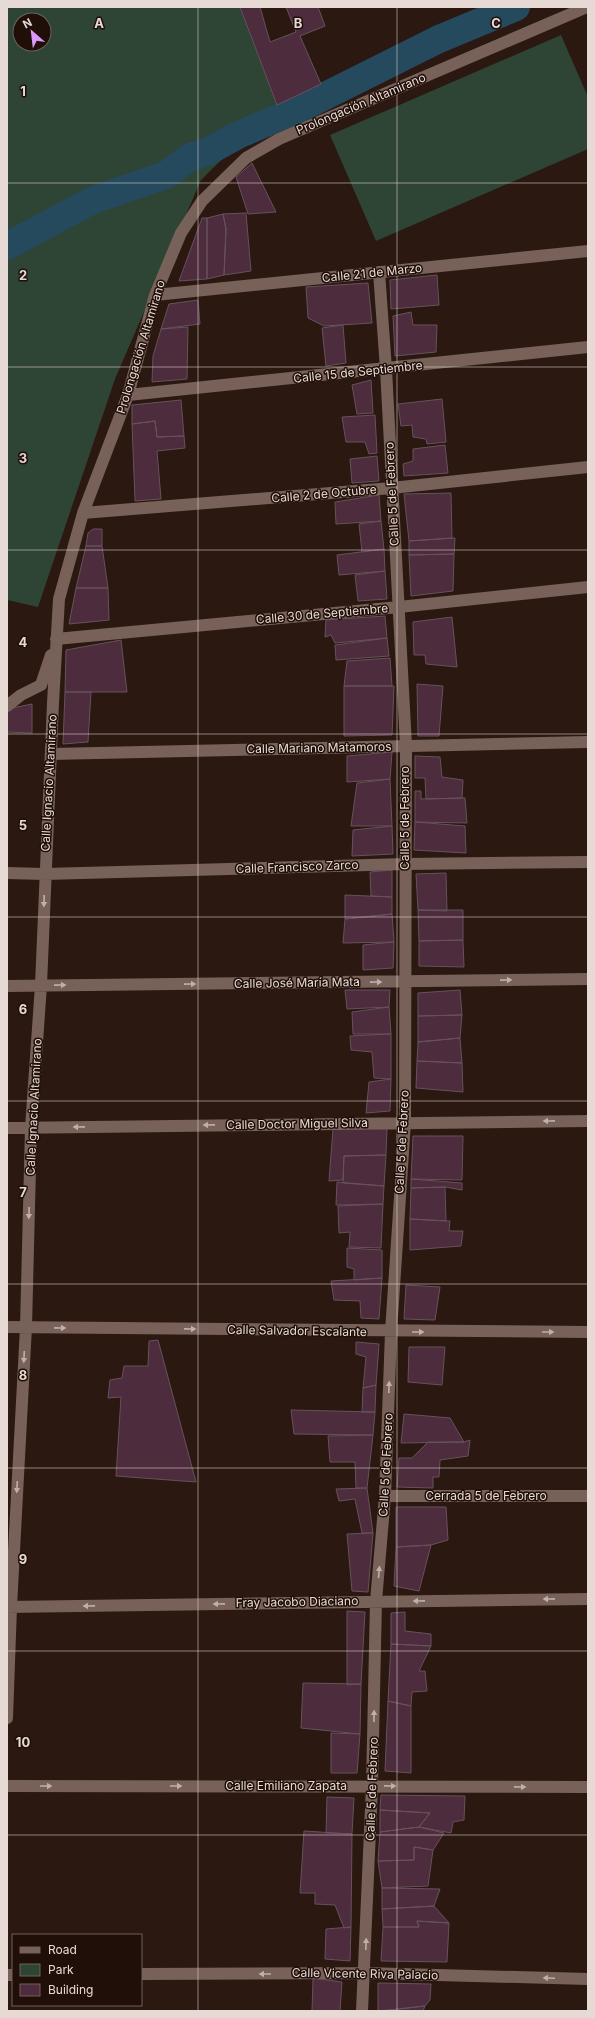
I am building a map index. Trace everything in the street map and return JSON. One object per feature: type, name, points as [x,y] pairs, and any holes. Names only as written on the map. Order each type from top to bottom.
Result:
[{"type":"street","name":"Prolongación Altamirano","points":[[56,639],[59,599],[83,514],[128,395],[155,295],[181,233],[202,201],[246,158],[279,138],[587,7]]},
{"type":"street","name":"Calle 21 de Marzo","points":[[155,295],[588,251]]},
{"type":"street","name":"Calle 5 de Febrero","points":[[362,2011],[365,1973],[372,1786],[376,1601],[385,1496],[391,1332],[405,1122],[406,746],[386,369],[379,272]]},
{"type":"street","name":"Calle 15 de Septiembre","points":[[128,395],[588,347]]},
{"type":"street","name":"Calle 2 de Octubre","points":[[83,514],[392,488],[588,467]]},
{"type":"street","name":"Calle 30 de Septiembre","points":[[56,639],[399,607],[588,587]]},
{"type":"street","points":[[7,706],[21,695],[41,685],[56,639]]},
{"type":"street","name":"Calle Ignacio Altamirano","points":[[7,1718],[9,1607],[26,1327],[31,1128],[41,985],[56,639]]},
{"type":"street","points":[[41,685],[53,703]]},
{"type":"street","name":"Calle Mariano Matamoros","points":[[51,754],[588,742]]},
{"type":"street","name":"Calle Francisco Zarco","points":[[7,873],[45,874],[405,864],[588,862]]},
{"type":"street","name":"Calle José María Mata","points":[[7,986],[588,979]]},
{"type":"street","name":"Calle Doctor Miguel Silva","points":[[7,1128],[588,1120]]},
{"type":"street","name":"Calle Salvador Escalante","points":[[7,1327],[391,1332],[588,1332]]},
{"type":"street","name":"Cerrada 5 de Febrero","points":[[385,1496],[588,1496]]},
{"type":"street","name":"Fray Jacobo Diaciano","points":[[9,1607],[588,1599]]},
{"type":"street","name":"Calle Emiliano Zapata","points":[[7,1786],[372,1786],[588,1788]]},
{"type":"street","name":"Calle Vicente Riva Palacio","points":[[142,1974],[365,1973],[588,1979]]},
{"type":"green space","points":[[7,7],[240,7],[277,105],[201,180],[115,379],[38,607],[7,600]]},
{"type":"green space","points":[[561,35],[588,97],[588,149],[376,241],[330,135]]},
{"type":"building","points":[[240,7],[260,7],[270,42],[296,32],[286,7],[318,7],[325,26],[300,36],[321,84],[277,105]]},
{"type":"building","points":[[252,163],[276,212],[248,214],[236,177]]},
{"type":"building","points":[[246,213],[251,271],[224,275],[226,229],[223,214]]},
{"type":"building","points":[[223,214],[226,229],[224,275],[207,279],[207,218]]},
{"type":"building","points":[[202,218],[207,218],[207,279],[179,281]]},
{"type":"building","points":[[437,275],[439,305],[391,309],[390,280]]},
{"type":"building","points":[[368,283],[372,323],[324,326],[308,318],[306,287]]},
{"type":"building","points":[[198,300],[200,324],[161,329],[169,304]]},
{"type":"building","points":[[411,312],[413,325],[437,325],[436,352],[395,356],[393,316]]},
{"type":"building","points":[[343,325],[346,363],[326,366],[322,328]]},
{"type":"building","points":[[188,327],[187,379],[152,382],[153,356],[161,329]]},
{"type":"building","points":[[371,380],[373,413],[357,414],[352,385]]},
{"type":"building","points":[[442,399],[446,442],[427,444],[426,439],[413,437],[412,425],[401,426],[398,404]]},
{"type":"building","points":[[181,400],[184,436],[157,437],[155,421],[132,424],[132,405]]},
{"type":"building","points":[[375,415],[377,453],[369,454],[365,442],[346,442],[342,417]]},
{"type":"building","points":[[155,421],[157,437],[184,436],[185,448],[157,451],[161,499],[135,501],[132,424]]},
{"type":"building","points":[[445,445],[448,473],[404,476],[403,464],[413,461],[413,449]]},
{"type":"building","points":[[377,456],[379,481],[352,483],[350,459]]},
{"type":"building","points":[[451,493],[452,538],[409,541],[404,494]]},
{"type":"building","points":[[379,495],[381,521],[336,524],[335,502]]},
{"type":"building","points":[[381,521],[384,549],[362,552],[359,524]]},
{"type":"building","points":[[93,529],[102,529],[102,546],[86,546],[88,533]]},
{"type":"building","points":[[455,538],[454,554],[409,555],[409,541]]},
{"type":"building","points":[[86,546],[102,546],[108,588],[76,588]]},
{"type":"building","points":[[384,549],[385,571],[339,575],[337,555]]},
{"type":"building","points":[[454,554],[453,591],[411,596],[409,555]]},
{"type":"building","points":[[385,571],[387,599],[358,601],[355,575]]},
{"type":"building","points":[[76,588],[108,588],[109,620],[69,624]]},
{"type":"building","points":[[385,616],[387,638],[335,643],[331,635],[325,637],[326,620]]},
{"type":"building","points":[[452,617],[457,667],[426,664],[425,655],[414,655],[413,622]]},
{"type":"building","points":[[387,638],[389,656],[336,660],[335,645]]},
{"type":"building","points":[[121,640],[127,692],[65,692],[66,650]]},
{"type":"building","points":[[390,658],[392,686],[344,686],[347,661]]},
{"type":"building","points":[[417,684],[443,686],[439,736],[418,736]]},
{"type":"building","points":[[344,686],[394,686],[392,735],[344,736]]},
{"type":"building","points":[[65,692],[91,692],[88,742],[63,744]]},
{"type":"building","points":[[32,704],[32,733],[7,732],[7,709]]},
{"type":"building","points":[[392,752],[390,779],[347,782],[347,756]]},
{"type":"building","points":[[415,756],[440,757],[442,777],[463,780],[462,798],[426,799],[425,778],[415,778]]},
{"type":"building","points":[[390,779],[392,826],[351,826],[357,783]]},
{"type":"building","points":[[415,791],[421,791],[421,799],[465,798],[467,823],[415,822]]},
{"type":"building","points":[[415,822],[465,826],[466,853],[414,850]]},
{"type":"building","points":[[392,826],[393,854],[352,856],[353,830]]},
{"type":"building","points":[[392,870],[392,897],[371,896],[370,872]]},
{"type":"building","points":[[446,873],[447,911],[418,910],[416,874]]},
{"type":"building","points":[[345,895],[392,897],[392,914],[345,919]]},
{"type":"building","points":[[418,910],[463,910],[463,940],[419,941]]},
{"type":"building","points":[[392,914],[394,942],[343,943],[345,919]]},
{"type":"building","points":[[463,940],[464,967],[419,966],[419,941]]},
{"type":"building","points":[[394,942],[393,968],[363,970],[363,945]]},
{"type":"building","points":[[345,990],[390,990],[389,1007],[347,1009]]},
{"type":"building","points":[[460,990],[462,1015],[418,1016],[418,993]]},
{"type":"building","points":[[389,1007],[391,1034],[353,1034],[352,1012]]},
{"type":"building","points":[[462,1015],[460,1038],[418,1042],[418,1016]]},
{"type":"building","points":[[391,1034],[391,1079],[374,1078],[372,1052],[351,1050],[350,1036]]},
{"type":"building","points":[[460,1038],[462,1063],[417,1061],[418,1042]]},
{"type":"building","points":[[417,1061],[462,1063],[463,1092],[416,1088]]},
{"type":"building","points":[[391,1079],[390,1111],[366,1113],[369,1082]]},
{"type":"building","points":[[387,1128],[386,1155],[344,1156],[343,1180],[329,1181],[333,1129]]},
{"type":"building","points":[[413,1136],[463,1136],[462,1180],[411,1179]]},
{"type":"building","points":[[386,1155],[384,1186],[343,1183],[344,1156]]},
{"type":"building","points":[[411,1179],[462,1183],[462,1190],[445,1187],[411,1188]]},
{"type":"building","points":[[337,1182],[384,1186],[383,1204],[336,1205]]},
{"type":"building","points":[[445,1187],[446,1221],[410,1219],[411,1188]]},
{"type":"building","points":[[383,1204],[381,1248],[349,1247],[350,1232],[339,1233],[338,1206]]},
{"type":"building","points":[[410,1219],[450,1221],[449,1231],[463,1231],[461,1246],[410,1250]]},
{"type":"building","points":[[347,1248],[382,1250],[382,1278],[354,1280],[354,1269],[347,1267]]},
{"type":"building","points":[[382,1278],[379,1319],[361,1318],[360,1301],[334,1300],[331,1281]]},
{"type":"building","points":[[406,1285],[440,1287],[435,1320],[404,1319]]},
{"type":"building","points":[[158,1340],[196,1482],[116,1476],[121,1397],[108,1398],[110,1380],[122,1378],[124,1366],[148,1366],[149,1341]]},
{"type":"building","points":[[356,1342],[379,1344],[376,1385],[363,1388],[366,1357],[356,1354]]},
{"type":"building","points":[[409,1347],[445,1347],[442,1385],[408,1382]]},
{"type":"building","points":[[376,1385],[375,1412],[362,1412],[363,1388]]},
{"type":"building","points":[[291,1410],[375,1412],[373,1435],[294,1434]]},
{"type":"building","points":[[404,1414],[450,1418],[464,1442],[401,1443]]},
{"type":"building","points":[[373,1435],[367,1488],[356,1488],[355,1462],[330,1462],[328,1436]]},
{"type":"building","points":[[470,1440],[468,1456],[440,1460],[439,1477],[433,1477],[433,1488],[397,1487],[399,1458],[412,1458],[428,1442],[464,1442]]},
{"type":"building","points":[[367,1488],[373,1533],[362,1533],[355,1499],[339,1501],[336,1489]]},
{"type":"building","points":[[396,1507],[446,1507],[448,1540],[431,1545],[396,1547]]},
{"type":"building","points":[[373,1533],[368,1592],[352,1591],[347,1534]]},
{"type":"building","points":[[431,1545],[419,1591],[394,1586],[396,1547]]},
{"type":"building","points":[[347,1611],[365,1612],[361,1684],[347,1685]]},
{"type":"building","points":[[405,1612],[405,1631],[431,1634],[431,1646],[391,1644],[391,1613]]},
{"type":"building","points":[[391,1644],[431,1646],[419,1671],[425,1671],[427,1691],[412,1692],[411,1706],[388,1701]]},
{"type":"building","points":[[303,1683],[361,1684],[360,1734],[301,1728]]},
{"type":"building","points":[[388,1701],[411,1706],[411,1773],[385,1771]]},
{"type":"building","points":[[331,1733],[360,1734],[357,1773],[331,1773]]},
{"type":"building","points":[[381,1795],[465,1796],[464,1820],[453,1822],[451,1833],[419,1827],[430,1813],[380,1810]]},
{"type":"building","points":[[327,1797],[354,1798],[352,1834],[326,1833]]},
{"type":"building","points":[[380,1810],[430,1813],[419,1827],[380,1832]]},
{"type":"building","points":[[419,1827],[444,1833],[433,1850],[414,1847],[414,1860],[378,1861],[380,1832]]},
{"type":"building","points":[[304,1831],[352,1834],[351,1927],[344,1928],[335,1905],[315,1904],[315,1893],[300,1893]]},
{"type":"building","points":[[414,1847],[433,1850],[428,1886],[382,1888],[378,1861],[414,1860]]},
{"type":"building","points":[[382,1888],[440,1889],[434,1906],[382,1909]]},
{"type":"building","points":[[434,1906],[449,1923],[417,1921],[419,1927],[383,1927],[382,1909]]},
{"type":"building","points":[[417,1921],[449,1923],[447,1962],[381,1961],[383,1927],[419,1927]]},
{"type":"building","points":[[351,1927],[350,1961],[325,1959],[326,1929]]},
{"type":"building","points":[[313,1978],[342,1982],[340,2011],[312,2011]]},
{"type":"building","points":[[378,1983],[431,1984],[430,2000],[425,2006],[378,2011]]},
{"type":"building","points":[[425,2006],[423,2011],[383,2011]]},
{"type":"waterway","points":[[7,246],[93,200],[166,175],[190,157],[207,152],[238,135],[301,108],[439,39],[516,7]]}]
